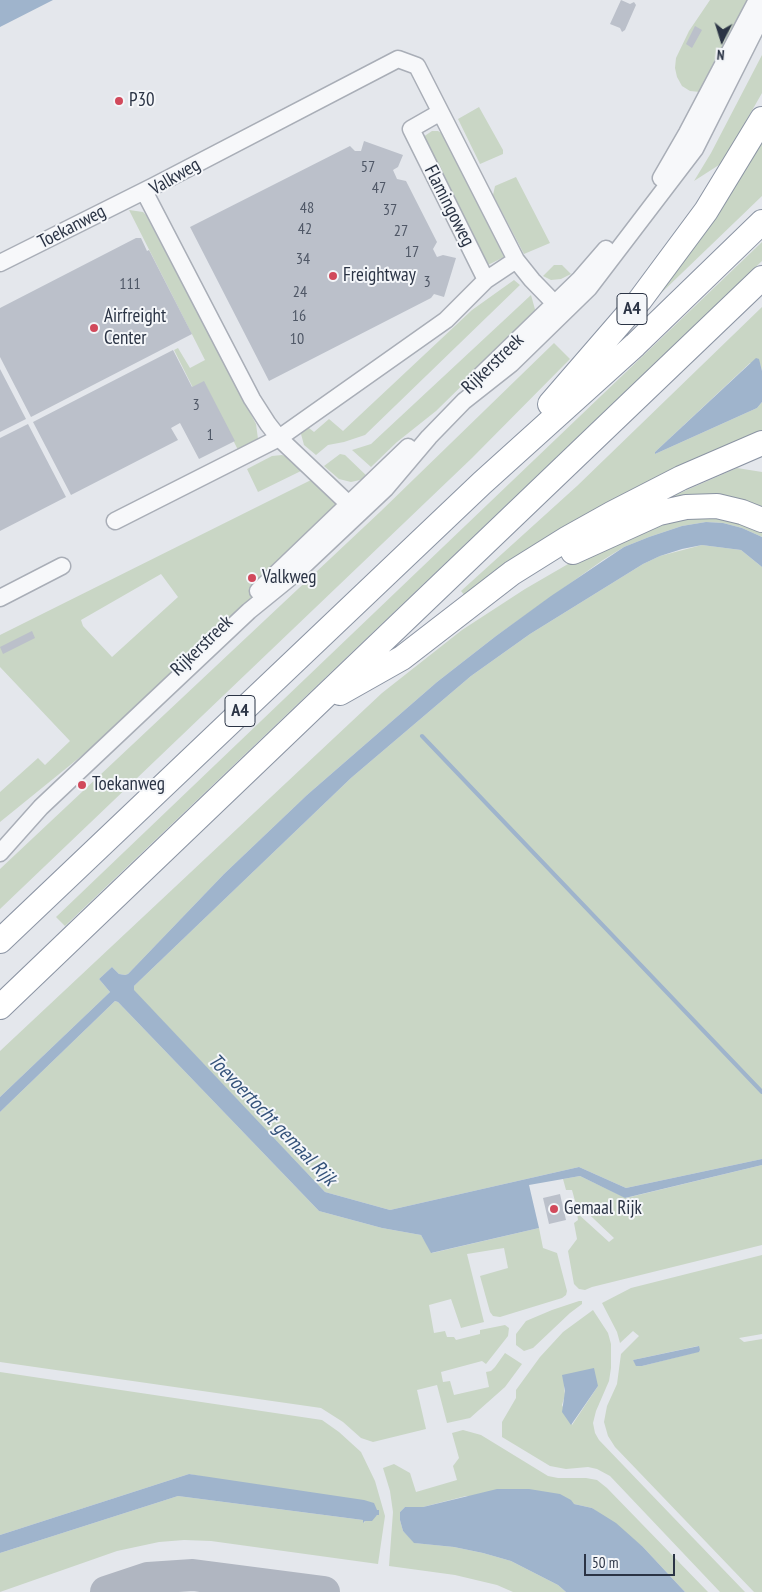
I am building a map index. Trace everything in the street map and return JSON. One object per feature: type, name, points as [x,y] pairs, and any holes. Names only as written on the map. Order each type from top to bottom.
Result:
[{"type":"highway","name":"A4","points":[[482,483],[640,300],[706,211],[762,119]]},
{"type":"highway","name":"A4","points":[[0,941],[482,483],[635,345],[762,222]]},
{"type":"highway","name":"A4","points":[[0,1008],[762,278]]},
{"type":"highway","name":"A4","points":[[312,708],[402,658],[512,573],[611,514],[681,478],[762,444]]},
{"type":"highway","name":"A4","points":[[475,601],[588,545],[659,513],[686,507],[717,506],[742,512],[762,520]]},
{"type":"street","name":"Rijkerstreek","points":[[560,308],[580,279],[626,226],[666,170],[758,0]]},
{"type":"street","name":"Rijkerstreek","points":[[0,853],[41,807],[170,682],[353,509],[560,308],[589,288],[695,148],[762,16]]},
{"type":"street","name":"Valkweg","points":[[353,509],[279,438],[252,400],[144,191],[398,59],[417,66]]},
{"type":"street","name":"Flamingoweg","points":[[417,66],[516,260],[560,308]]},
{"type":"street","name":"Flamingoweg","points":[[439,112],[411,129],[486,280]]},
{"type":"street","name":"Toekanweg","points":[[0,264],[144,191]]},
{"type":"street","points":[[115,520],[279,438],[446,320],[486,280],[516,260]]},
{"type":"street","points":[[0,598],[62,566]]},
{"type":"street","name":"Rijkerstreek","points":[[0,836],[170,682]]},
{"type":"green space","points":[[710,0],[752,0],[700,92],[690,91],[682,86],[677,77],[675,68],[676,58],[689,31]]},
{"type":"green space","points":[[762,55],[762,93],[722,163],[694,181],[711,153]]},
{"type":"green space","points":[[479,107],[503,150],[503,154],[480,164],[458,119]]},
{"type":"green space","points":[[432,131],[438,131],[443,134],[504,257],[486,266],[420,139]]},
{"type":"green space","points":[[762,135],[762,196],[656,298]]},
{"type":"green space","points":[[516,177],[550,243],[524,254],[493,195],[495,186]]},
{"type":"green space","points":[[129,210],[143,212],[146,215],[256,424],[258,439],[255,444],[240,454],[206,386],[195,392],[174,350],[178,348],[190,368],[205,360]]},
{"type":"green space","points":[[762,242],[762,261],[65,926],[56,917]]},
{"type":"green space","points":[[554,265],[562,265],[571,274],[561,279],[551,280],[543,276]]},
{"type":"green space","points":[[514,280],[520,285],[365,435],[328,445],[316,455],[304,445],[301,434],[303,430],[309,428],[314,432],[329,419],[343,431],[472,310]]},
{"type":"green space","points":[[531,295],[536,313],[436,411],[397,442],[371,467],[352,450],[371,444]]},
{"type":"green space","points":[[762,307],[762,371],[760,364],[750,363],[655,454],[757,408],[762,402],[762,436],[466,597],[461,591],[577,486]]},
{"type":"green space","points":[[554,343],[570,359],[472,458],[0,909],[0,869],[381,511]]},
{"type":"green space","points":[[340,454],[345,455],[369,478],[351,482],[339,479],[324,466]]},
{"type":"green space","points":[[282,455],[290,458],[303,470],[258,492],[247,469],[272,456]]},
{"type":"green space","points":[[737,468],[762,472],[762,516],[678,504],[673,496]]},
{"type":"green space","points":[[311,480],[324,490],[335,503],[336,508],[328,524],[167,680],[90,749],[0,822],[0,792],[38,758],[45,765],[70,741],[0,667],[0,635]],"holes":[[[161,574],[178,597],[112,657],[83,626],[81,620]]]},
{"type":"green space","points":[[687,511],[762,525],[762,537],[742,528],[723,523],[706,522],[682,526],[649,537],[624,547],[603,560],[496,636],[437,682],[307,795],[224,874],[128,974],[119,974],[112,967],[99,979],[110,992],[0,1097],[0,1051],[382,693],[462,630],[525,589],[587,553]]},
{"type":"green space","points":[[702,545],[741,550],[762,567],[762,1159],[626,1188],[579,1167],[390,1210],[325,1192],[134,991],[134,986],[351,778],[471,676],[530,634],[643,564],[660,556]]},
{"type":"green space","points":[[115,1001],[319,1211],[382,1228],[421,1235],[432,1253],[539,1228],[543,1248],[557,1253],[567,1291],[566,1295],[562,1298],[500,1317],[493,1316],[490,1312],[480,1276],[508,1268],[504,1248],[467,1254],[484,1322],[461,1328],[451,1299],[429,1305],[434,1333],[445,1331],[447,1337],[454,1337],[456,1340],[480,1334],[480,1330],[505,1325],[509,1328],[508,1336],[486,1364],[482,1361],[441,1372],[443,1382],[450,1381],[454,1395],[489,1387],[486,1372],[491,1371],[495,1367],[505,1353],[522,1364],[505,1387],[470,1418],[447,1423],[437,1385],[417,1390],[426,1429],[373,1442],[361,1438],[343,1422],[321,1408],[0,1362],[0,1112]]},
{"type":"green space","points":[[762,1165],[762,1245],[585,1290],[579,1289],[574,1284],[568,1251],[577,1239],[574,1223],[578,1220],[577,1213],[609,1242],[614,1238],[575,1201],[572,1190],[566,1190],[563,1179],[580,1176],[626,1198]]},
{"type":"green space","points":[[762,1255],[762,1334],[739,1338],[744,1342],[762,1339],[762,1592],[754,1592],[615,1447],[608,1436],[604,1422],[607,1406],[617,1384],[621,1354],[639,1336],[633,1331],[620,1343],[617,1332],[602,1303],[631,1288]],"holes":[[[698,1346],[700,1351],[642,1366],[638,1366],[633,1360]]]},
{"type":"green space","points":[[582,1301],[582,1304],[533,1348],[524,1351],[516,1345],[516,1334],[526,1321]]},
{"type":"green space","points":[[593,1310],[608,1333],[611,1344],[609,1381],[596,1411],[593,1423],[595,1433],[599,1440],[745,1592],[720,1592],[610,1476],[597,1469],[588,1467],[566,1469],[550,1466],[502,1437],[502,1422],[516,1398],[516,1390],[540,1357],[563,1332]],"holes":[[[564,1386],[598,1386],[572,1425],[562,1405],[565,1395]]]},
{"type":"green space","points":[[0,1372],[322,1420],[339,1432],[361,1452],[375,1481],[385,1516],[378,1564],[211,1541],[184,1540],[159,1542],[117,1551],[0,1592],[0,1553],[178,1496],[363,1520],[364,1523],[379,1514],[379,1511],[189,1474],[0,1535]]},
{"type":"green space","points":[[463,1430],[481,1435],[548,1476],[597,1480],[708,1592],[685,1592],[643,1547],[592,1508],[574,1504],[466,1496],[423,1507],[405,1507],[400,1512],[403,1531],[415,1543],[454,1547],[511,1561],[558,1585],[566,1592],[513,1592],[497,1585],[455,1575],[389,1566],[393,1512],[390,1491],[383,1468],[394,1464],[410,1473],[416,1492],[457,1480],[453,1466],[459,1458],[452,1433]]},
{"type":"water","points":[[0,0],[53,0],[0,27]]},
{"type":"water","points":[[756,358],[759,359],[762,371],[762,402],[757,408],[655,454],[655,452]]},
{"type":"water","points":[[706,522],[723,523],[742,528],[762,537],[762,567],[741,550],[702,545],[682,549],[643,564],[530,634],[471,676],[351,778],[134,986],[134,990],[325,1192],[390,1210],[579,1167],[626,1188],[762,1159],[762,1165],[625,1198],[580,1176],[529,1185],[539,1228],[431,1253],[421,1235],[382,1228],[319,1211],[115,1001],[0,1112],[0,1097],[110,992],[99,979],[112,967],[119,974],[128,974],[224,874],[307,795],[437,682],[551,596],[624,547],[682,526]]},
{"type":"water","points":[[699,1346],[699,1352],[642,1366],[636,1366],[633,1360]]},
{"type":"water","points":[[594,1368],[598,1386],[571,1425],[562,1412],[565,1391],[562,1375]]},
{"type":"water","points":[[189,1474],[364,1500],[374,1503],[377,1510],[379,1510],[379,1515],[372,1521],[365,1521],[363,1523],[363,1520],[178,1496],[0,1553],[0,1535]]},
{"type":"water","points":[[497,1489],[529,1489],[560,1494],[571,1500],[574,1504],[592,1508],[616,1523],[643,1547],[685,1592],[566,1592],[558,1585],[511,1561],[454,1547],[414,1543],[403,1531],[400,1512],[405,1507],[423,1507]]},
{"type":"building","points":[[621,0],[630,4],[634,2],[636,5],[625,30],[622,32],[620,28],[610,24]]},
{"type":"building","points":[[695,26],[702,30],[692,48],[686,44]]},
{"type":"building","name":"Freightway","points":[[364,141],[403,155],[398,167],[393,170],[397,179],[406,181],[437,242],[433,249],[437,257],[443,255],[456,258],[444,297],[434,294],[431,298],[269,381],[190,227],[350,146],[355,151],[361,151]]},
{"type":"building","name":"Airfreight Center","points":[[136,238],[141,238],[147,251],[149,250],[192,334],[31,417],[0,357],[0,308]]},
{"type":"building","points":[[173,350],[192,387],[204,381],[235,441],[199,459],[180,423],[171,428],[178,440],[71,495],[33,422]]},
{"type":"building","points":[[0,369],[26,419],[0,432]]},
{"type":"building","points":[[28,424],[66,497],[0,531],[0,438]]},
{"type":"building","points":[[32,631],[35,638],[3,654],[0,647]]},
{"type":"building","name":"Gemaal Rijk","points":[[560,1194],[566,1220],[549,1224],[543,1198]]},
{"type":"waterway","points":[[422,736],[762,1092]]},
{"type":"taxiway","points":[[106,1592],[148,1578],[193,1575],[324,1592]]},
{"type":"place","name":"P30","points":[[119,101]]},
{"type":"place","name":"Freightway","points":[[333,276]]},
{"type":"place","name":"Airfreight Center","points":[[94,328]]},
{"type":"place","name":"Valkweg","points":[[252,578]]},
{"type":"place","name":"Toekanweg","points":[[82,785]]},
{"type":"place","name":"Gemaal Rijk","points":[[554,1209]]},
{"type":"water label","name":"Toevoertocht gemaal Rijk","points":[[272,1120]]}]
